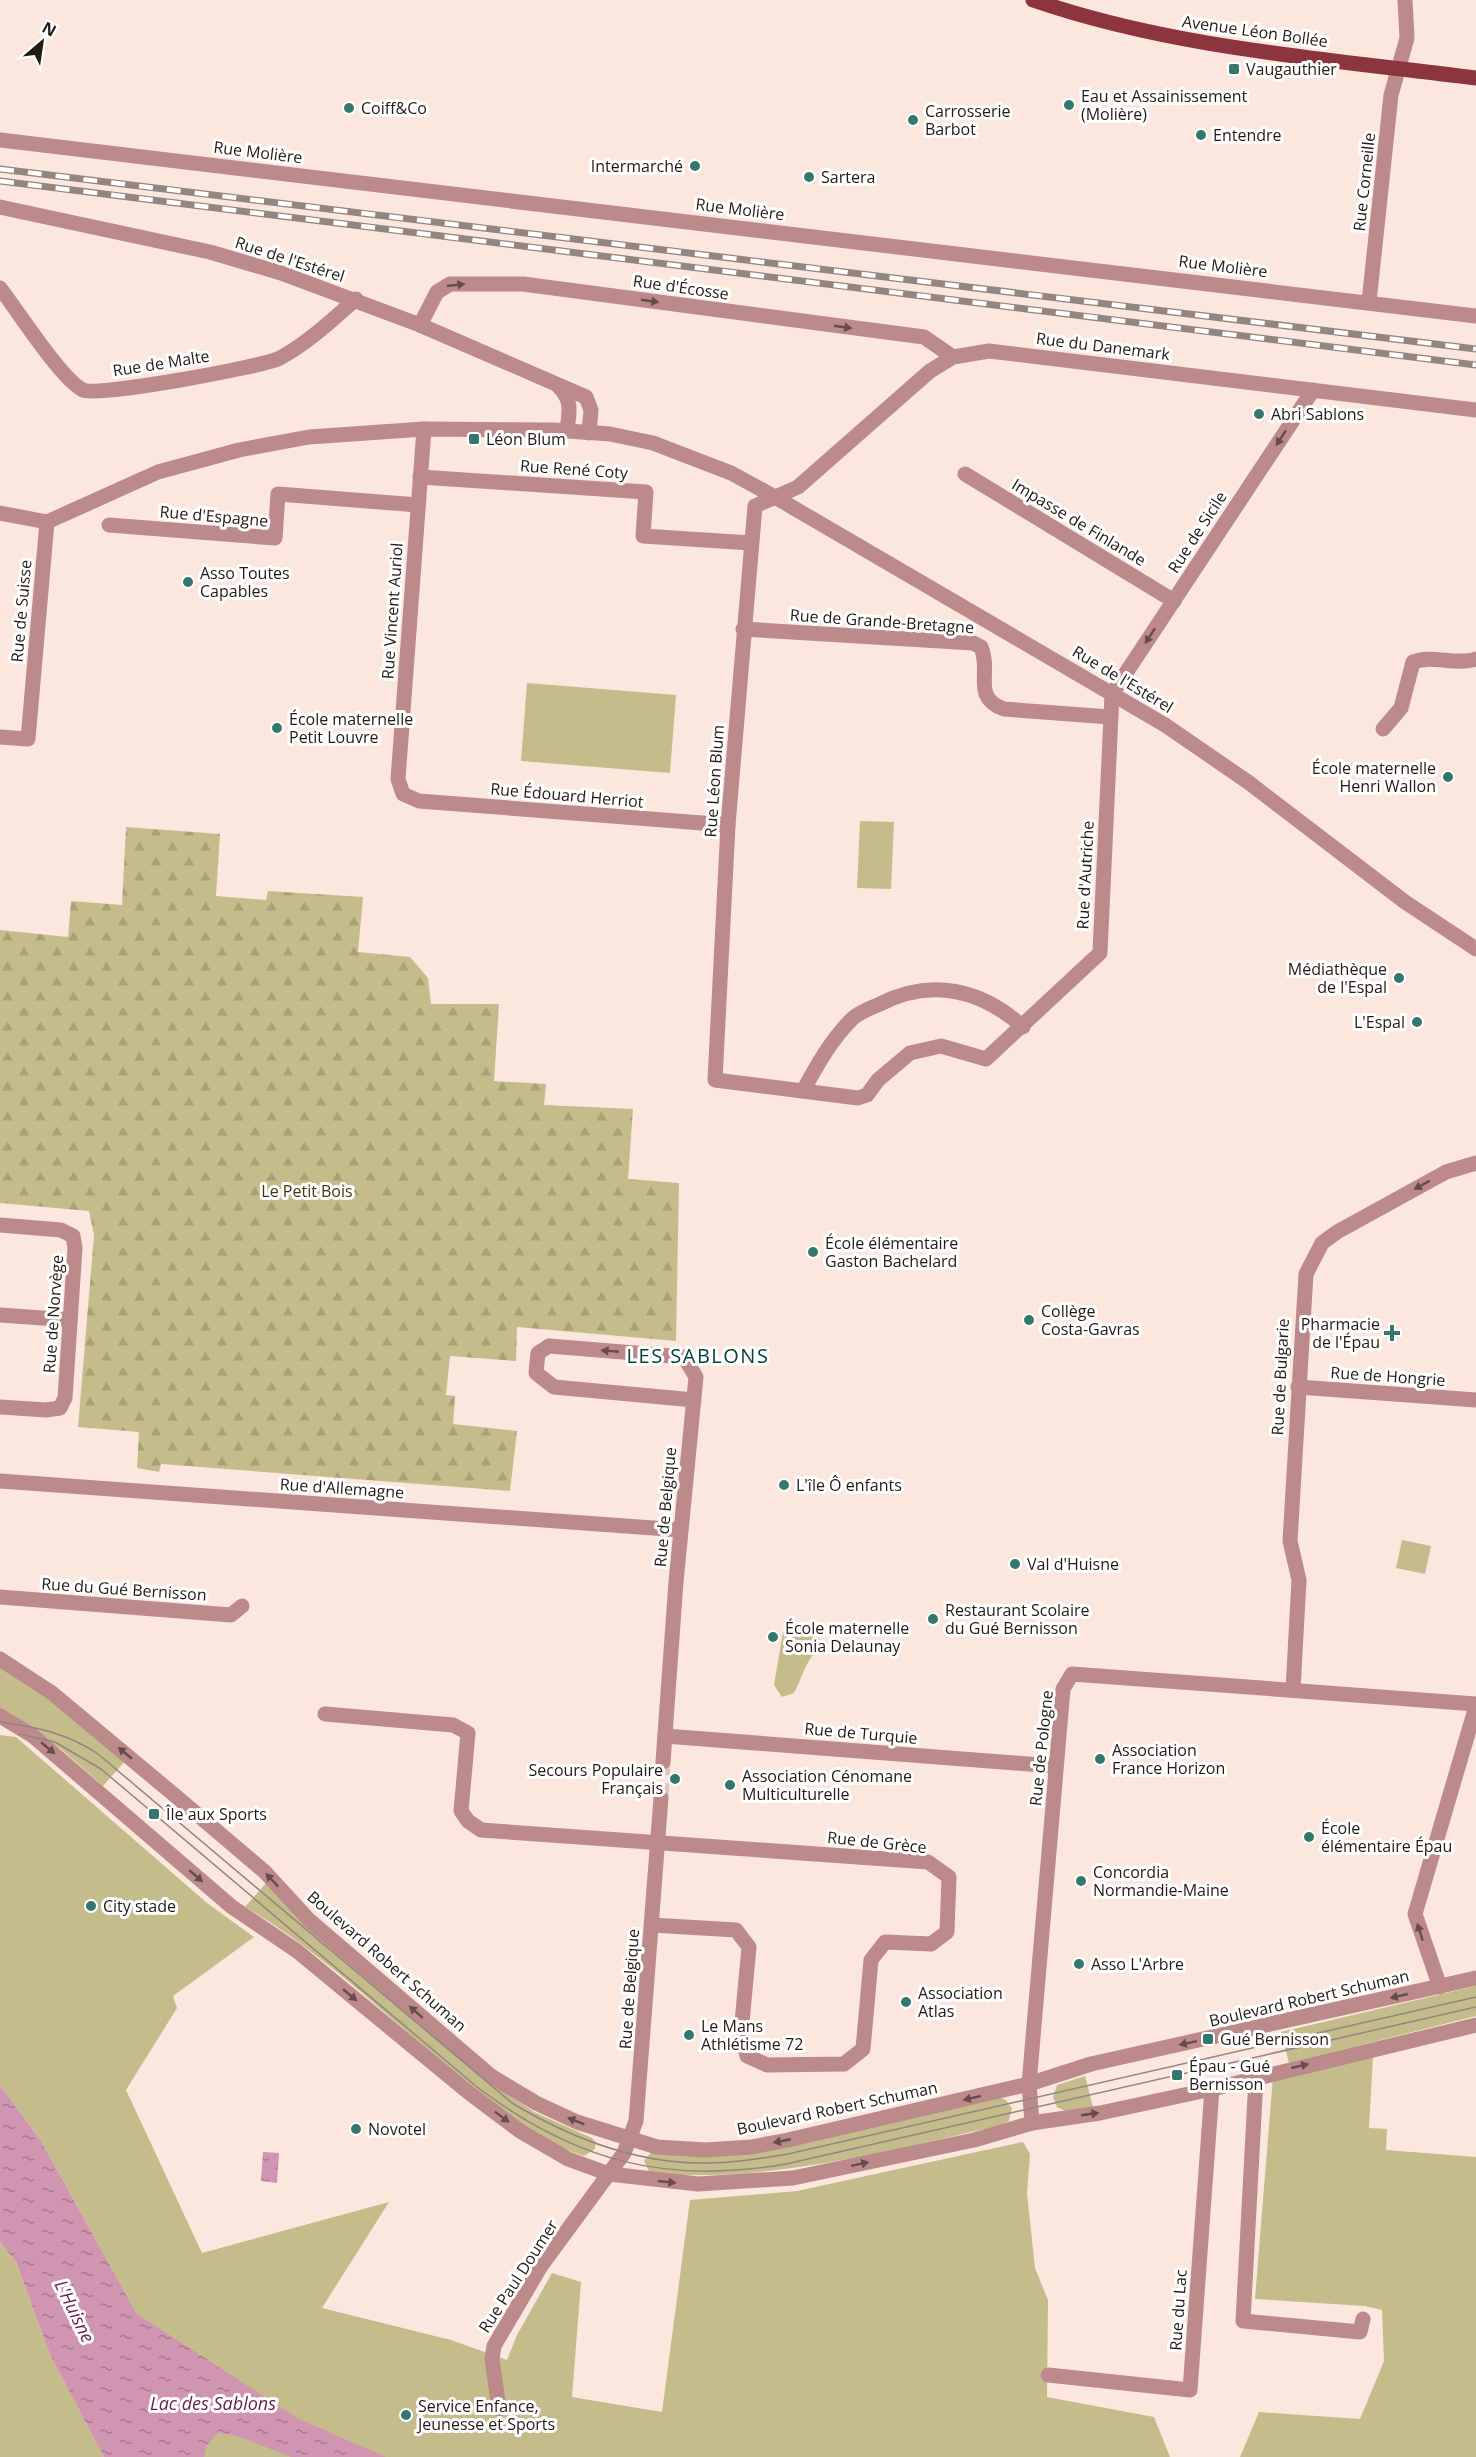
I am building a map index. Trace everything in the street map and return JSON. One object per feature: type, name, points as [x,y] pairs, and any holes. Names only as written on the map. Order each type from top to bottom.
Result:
[{"type":"main road","name":"Avenue Léon Bollée","points":[[1033,0],[1067,12],[1171,37],[1476,78]]},
{"type":"street","name":"Rue Corneille","points":[[1369,302],[1391,95],[1407,38],[1405,0]]},
{"type":"street","name":"Rue Molière","points":[[0,140],[1476,316]]},
{"type":"street","name":"Rue de l'Estérel","points":[[0,207],[210,252],[356,299],[420,324],[586,397],[590,403],[589,433]]},
{"type":"street","name":"Rue d'Écosse","points":[[420,324],[436,292],[450,284],[523,284],[924,337],[953,357]]},
{"type":"street","name":"Rue de Malte","points":[[0,288],[61,370],[75,385],[86,392],[126,388],[267,363],[310,338],[356,299]]},
{"type":"street","name":"Rue du Danemark","points":[[775,497],[798,487],[930,371],[953,357],[989,351],[1476,410]]},
{"type":"street","points":[[556,385],[567,396],[570,404],[567,431]]},
{"type":"street","name":"Rue de Sicile","points":[[1112,694],[1313,390]]},
{"type":"street","name":"Rue de l'Estérel","points":[[47,522],[158,471],[239,450],[309,437],[424,429],[567,431],[610,434],[653,443],[731,473],[775,497],[1112,694],[1207,753],[1405,902],[1476,949]]},
{"type":"street","name":"Rue Vincent Auriol","points":[[403,794],[398,779],[424,429]]},
{"type":"street","name":"Impasse de Finlande","points":[[965,474],[1174,601]]},
{"type":"street","name":"Rue René Coty","points":[[420,477],[646,492],[643,536],[751,543]]},
{"type":"street","name":"Rue d'Espagne","points":[[109,525],[275,538],[278,494],[418,505]]},
{"type":"street","name":"Rue Léon Blum","points":[[715,1080],[728,825],[751,543],[755,506],[775,497]]},
{"type":"street","points":[[0,513],[47,522]]},
{"type":"street","name":"Rue de Suisse","points":[[0,737],[28,739],[47,522]]},
{"type":"street","name":"Rue de Grande-Bretagne","points":[[743,628],[973,643],[981,647],[986,658],[984,688],[991,704],[1004,709],[1110,717]]},
{"type":"street","points":[[1383,729],[1401,708],[1413,662],[1420,659],[1468,662],[1476,659]]},
{"type":"street","name":"Rue d'Autriche","points":[[715,1080],[858,1098],[867,1095],[878,1080],[910,1053],[941,1046],[986,1059],[1100,953],[1112,694]]},
{"type":"street","name":"Rue Édouard Herriot","points":[[403,794],[418,801],[728,825]]},
{"type":"street","points":[[803,1091],[823,1054],[854,1017],[897,995],[930,987],[980,997],[1011,1016],[1023,1027]]},
{"type":"street","name":"Rue de Bulgarie","points":[[1293,1690],[1299,1580],[1290,1541],[1306,1274],[1322,1243],[1337,1232],[1446,1172],[1476,1163]]},
{"type":"street","name":"Rue de Norvège","points":[[0,1225],[61,1230],[73,1236],[75,1248],[65,1398],[60,1407],[46,1410],[0,1407]]},
{"type":"street","points":[[0,1315],[70,1320]]},
{"type":"street","name":"Rue de Belgique","points":[[663,1761],[681,1530],[694,1400],[696,1377],[684,1357],[549,1346],[538,1353],[536,1373],[554,1387],[694,1400]]},
{"type":"street","name":"Rue de Hongrie","points":[[1298,1387],[1476,1400]]},
{"type":"street","name":"Rue d'Allemagne","points":[[0,1481],[681,1530]]},
{"type":"street","name":"Rue du Gué Bernisson","points":[[0,1597],[231,1615],[242,1606]]},
{"type":"street","name":"Boulevard Robert Schuman","points":[[0,1659],[52,1693],[189,1807],[265,1872],[309,1920],[490,2076],[536,2103],[577,2122],[657,2147],[706,2150],[752,2147],[1029,2084],[1091,2064],[1476,1978]]},
{"type":"street","name":"Rue de Pologne","points":[[1032,2123],[1029,2084],[1055,1766],[1063,1689],[1072,1674],[1476,1705]]},
{"type":"street","points":[[1440,1987],[1415,1914],[1476,1705]]},
{"type":"street","points":[[325,1714],[453,1725],[468,1733],[461,1811],[468,1821],[481,1830],[659,1842]]},
{"type":"street","points":[[0,1716],[33,1736],[232,1907],[297,1951],[468,2092],[520,2131],[568,2159],[609,2174],[699,2184],[793,2178],[974,2140],[1032,2123],[1100,2113],[1212,2089],[1476,2025]]},
{"type":"street","name":"Rue de Turquie","points":[[665,1736],[1055,1766]]},
{"type":"street","name":"Rue de Belgique","points":[[609,2174],[631,2140],[636,2121],[661,1798]]},
{"type":"street","name":"Rue de Grèce","points":[[652,1925],[736,1930],[749,1947],[741,2033],[747,2056],[767,2065],[844,2064],[863,2049],[871,1960],[885,1942],[931,1944],[947,1932],[949,1877],[928,1862],[659,1842]]},
{"type":"street","points":[[1256,2078],[1243,2321],[1360,2332],[1363,2319]]},
{"type":"street","name":"Rue du Lac","points":[[1048,2375],[1190,2390],[1212,2089]]},
{"type":"street","name":"Rue Paul Doumer","points":[[499,2409],[492,2359],[494,2346],[541,2266],[609,2174]]},
{"type":"green space","points":[[527,683],[676,695],[670,773],[521,761]]},
{"type":"green space","points":[[860,821],[894,822],[891,889],[857,888]]},
{"type":"green space","name":"Le Petit Bois","points":[[126,827],[220,834],[216,896],[266,900],[268,891],[363,897],[358,952],[410,957],[428,978],[431,1004],[499,1004],[494,1081],[546,1084],[544,1105],[633,1109],[628,1179],[679,1183],[676,1341],[517,1327],[516,1361],[450,1356],[446,1395],[455,1396],[453,1424],[517,1431],[510,1491],[161,1464],[159,1472],[137,1468],[139,1432],[78,1427],[94,1235],[89,1211],[0,1203],[0,930],[68,937],[71,901],[122,905]]},
{"type":"green space","points":[[1402,1540],[1431,1546],[1425,1574],[1396,1568]]},
{"type":"green space","points":[[783,1632],[814,1635],[822,1641],[822,1646],[808,1662],[794,1693],[782,1697],[774,1685]]},
{"type":"green space","points":[[0,1667],[48,1699],[125,1761],[103,1786],[61,1749],[0,1710]]},
{"type":"green space","points":[[0,1735],[16,1737],[207,1903],[254,1937],[173,1996],[177,2008],[126,2090],[202,2253],[389,2202],[322,2308],[451,2340],[507,2360],[517,2335],[552,2273],[581,2282],[572,2397],[662,2412],[690,2200],[797,2191],[1023,2142],[1030,2154],[1027,2193],[1035,2268],[1048,2300],[1047,2397],[1154,2417],[1170,2457],[204,2457],[137,2314],[41,2141],[0,2085]]},
{"type":"green space","points":[[267,1882],[508,2094],[534,2112],[592,2138],[596,2142],[595,2149],[584,2156],[528,2130],[479,2093],[299,1942],[245,1907]]},
{"type":"green space","points":[[1476,1986],[1476,2016],[1289,2063],[1281,2032]]},
{"type":"green space","points":[[1373,2056],[1369,2128],[1387,2129],[1386,2150],[1476,2157],[1476,2457],[1240,2457],[1259,2412],[1360,2419],[1384,2361],[1382,2310],[1365,2306],[1255,2299],[1273,2076]]},
{"type":"green space","points":[[1085,2076],[1093,2107],[1065,2111],[1057,2107],[1053,2097],[1057,2085]]},
{"type":"green space","points":[[999,2097],[1006,2100],[1012,2108],[1009,2121],[1002,2125],[830,2162],[786,2169],[698,2175],[654,2174],[649,2171],[644,2161],[652,2151],[688,2155]]},
{"type":"green space","points":[[0,2242],[16,2262],[50,2355],[104,2457],[0,2457]]},
{"type":"water","points":[[0,2085],[41,2141],[137,2314],[299,2419],[386,2457],[291,2457],[235,2435],[218,2433],[207,2445],[204,2457],[104,2457],[50,2355],[16,2262],[0,2242]]},
{"type":"water","points":[[263,2152],[279,2153],[277,2183],[261,2181]]},
{"type":"tunnel","points":[[661,1798],[663,1762]]},
{"type":"tram line","points":[[0,1722],[51,1732],[75,1741],[98,1754],[512,2103],[582,2138],[658,2160],[721,2163],[788,2154],[1476,1997]]},
{"type":"tram line","points":[[20,1734],[55,1742],[101,1769],[477,2087],[513,2112],[550,2133],[586,2149],[623,2161],[661,2168],[700,2171],[742,2170],[786,2164],[1476,2007]]},
{"type":"railway","points":[[0,169],[1476,349]]},
{"type":"railway","points":[[0,181],[1476,365]]},
{"type":"place","name":"Vaugauthier","points":[[1234,69]]},
{"type":"place","name":"Eau et Assainissement (Molière)","points":[[1069,105]]},
{"type":"place","name":"Coiff&Co","points":[[349,108]]},
{"type":"place","name":"Carrosserie Barbot","points":[[913,120]]},
{"type":"place","name":"Entendre","points":[[1201,135]]},
{"type":"place","name":"Intermarché","points":[[695,166]]},
{"type":"place","name":"Sartera","points":[[809,177]]},
{"type":"place","name":"Abri Sablons","points":[[1259,414]]},
{"type":"place","name":"Léon Blum","points":[[474,439]]},
{"type":"place","name":"Asso Toutes Capables","points":[[188,582]]},
{"type":"place","name":"École maternelle Petit Louvre","points":[[277,728]]},
{"type":"place","name":"École maternelle Henri Wallon","points":[[1448,777]]},
{"type":"place","name":"Médiathèque de l'Espal","points":[[1399,978]]},
{"type":"place","name":"L'Espal","points":[[1417,1022]]},
{"type":"place","name":"École élémentaire Gaston Bachelard","points":[[813,1252]]},
{"type":"place","name":"Collège Costa-Gavras","points":[[1029,1320]]},
{"type":"place","name":"Pharmacie de l'Épau","points":[[1392,1333]]},
{"type":"place","name":"L'île Ô enfants","points":[[784,1485]]},
{"type":"place","name":"Val d'Huisne","points":[[1015,1564]]},
{"type":"place","name":"Restaurant Scolaire du Gué Bernisson","points":[[933,1619]]},
{"type":"place","name":"École maternelle Sonia Delaunay","points":[[773,1637]]},
{"type":"place","name":"Association France Horizon","points":[[1100,1759]]},
{"type":"place","name":"Secours Populaire Français","points":[[675,1779]]},
{"type":"place","name":"Association Cénomane Multiculturelle","points":[[730,1785]]},
{"type":"place","name":"Île aux Sports","points":[[154,1814]]},
{"type":"place","name":"École élémentaire Épau","points":[[1309,1837]]},
{"type":"place","name":"Concordia Normandie-Maine","points":[[1081,1881]]},
{"type":"place","name":"City stade","points":[[91,1906]]},
{"type":"place","name":"Asso L'Arbre","points":[[1079,1964]]},
{"type":"place","name":"Association Atlas","points":[[906,2002]]},
{"type":"place","name":"Le Mans Athlétisme 72","points":[[689,2035]]},
{"type":"place","name":"Gué Bernisson","points":[[1208,2039]]},
{"type":"place","name":"Épau - Gué Bernisson","points":[[1177,2075]]},
{"type":"place","name":"Novotel","points":[[356,2129]]},
{"type":"place","name":"Service Enfance, Jeunesse et Sports","points":[[406,2415]]},
{"type":"district","name":"LES SABLONS","points":[[698,1355]]},
{"type":"water label","name":"L'Huisne","points":[[75,2311]]},
{"type":"water label","name":"Lac des Sablons","points":[[213,2403]]}]
